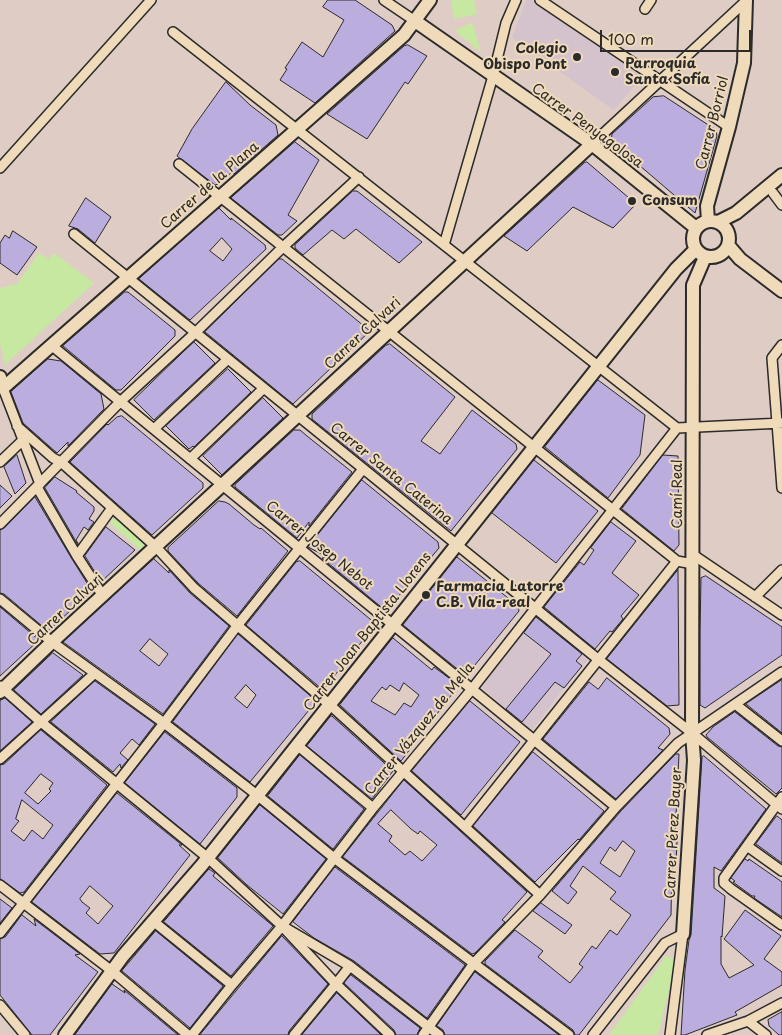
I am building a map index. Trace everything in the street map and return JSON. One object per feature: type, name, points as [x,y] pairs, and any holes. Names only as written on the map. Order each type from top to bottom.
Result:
[{"type":"street","points":[[0,168],[151,0]]},
{"type":"street","name":"Carrer Penyagolosa","points":[[384,0],[592,144],[696,228]]},
{"type":"street","name":"Carrer de la Plana","points":[[1,383],[51,345],[404,35],[430,0]]},
{"type":"street","points":[[444,244],[493,76],[506,23],[516,0]]},
{"type":"street","points":[[540,0],[729,127]]},
{"type":"street","points":[[645,10],[651,0]]},
{"type":"street","name":"Carrer Calvari","points":[[1,689],[747,0]]},
{"type":"street","name":"Carrer Borriol","points":[[718,225],[707,206],[729,127],[744,63],[747,0]]},
{"type":"street","points":[[173,32],[677,428],[779,423]]},
{"type":"street","points":[[179,164],[678,561]]},
{"type":"street","points":[[718,225],[736,213],[782,175]]},
{"type":"street","points":[[0,524],[120,402],[196,333],[283,247],[359,177]]},
{"type":"street","points":[[718,225],[729,240],[725,250],[717,257],[700,253],[692,239],[696,228],[718,225],[741,218],[778,189],[782,205]]},
{"type":"street","name":"Carrer Santa Caterina","points":[[74,234],[599,660],[780,804]]},
{"type":"street","points":[[725,250],[782,291]]},
{"type":"street","name":"Carrer Joan Baptista Llorens","points":[[65,1035],[112,971],[208,858],[676,269],[700,253]]},
{"type":"street","name":"Camí Real","points":[[692,733],[693,285],[700,253]]},
{"type":"street","name":"Carrer Josep Nebot","points":[[51,345],[616,807]]},
{"type":"street","points":[[782,345],[772,358],[779,423],[782,488]]},
{"type":"street","points":[[154,429],[228,359]]},
{"type":"street","points":[[1,383],[38,486],[77,556],[103,596]]},
{"type":"street","points":[[190,459],[264,388]]},
{"type":"street","points":[[668,421],[669,439]]},
{"type":"street","points":[[17,426],[53,458],[61,462],[156,547],[194,588],[330,704],[540,895]]},
{"type":"street","name":"Carrer Vázquez de Mella","points":[[192,1035],[282,926],[402,771],[472,689],[677,428]]},
{"type":"street","points":[[0,462],[23,440]]},
{"type":"street","points":[[0,933],[238,626],[363,469]]},
{"type":"street","points":[[77,556],[112,508]]},
{"type":"street","points":[[465,827],[678,561],[692,559],[782,615]]},
{"type":"street","points":[[755,597],[782,570]]},
{"type":"street","points":[[0,599],[52,642],[164,723],[257,795],[334,858],[570,1035]]},
{"type":"street","points":[[426,1031],[474,963],[540,895],[616,807],[678,743],[782,672]]},
{"type":"street","points":[[0,759],[95,673]]},
{"type":"street","points":[[1,689],[208,858],[282,926],[336,984],[390,1035]]},
{"type":"street","points":[[735,704],[782,741]]},
{"type":"street","name":"Carrer Pérez Bayer","points":[[684,934],[694,760],[692,733]]},
{"type":"street","points":[[297,745],[373,808]]},
{"type":"street","points":[[780,804],[728,871],[724,878],[724,883],[731,890],[782,925]]},
{"type":"street","points":[[748,846],[782,871]]},
{"type":"street","points":[[0,885],[112,971],[188,1035]]},
{"type":"street","points":[[153,921],[232,985]]},
{"type":"street","points":[[282,926],[350,966],[426,1031],[439,1035]]},
{"type":"street","points":[[593,1035],[665,943],[684,934]]},
{"type":"street","points":[[670,1035],[684,934]]},
{"type":"street","points":[[294,1035],[350,966]]},
{"type":"street","points":[[707,1035],[748,1021],[782,1003]]},
{"type":"street","points":[[0,1005],[25,1035]]},
{"type":"street","points":[[748,1021],[766,1035]]},
{"type":"shaded area","name":"Colegio Obispo Pont","points":[[526,0],[532,0],[642,77],[614,110],[512,38]]},
{"type":"shaded area","points":[[535,618],[588,660],[532,730],[506,710],[482,687]]},
{"type":"green space","points":[[474,0],[477,14],[454,19],[451,1]]},
{"type":"green space","points":[[472,22],[481,52],[455,31]]},
{"type":"green space","points":[[39,253],[49,259],[54,253],[94,283],[5,365],[0,343],[0,288],[17,284]]},
{"type":"green space","points":[[115,516],[144,544],[141,551],[110,523]]},
{"type":"green space","points":[[666,956],[676,960],[658,1035],[609,1035]]},
{"type":"building","points":[[328,0],[355,0],[392,25],[395,31],[315,103],[280,80],[287,69],[285,68],[302,42],[323,57],[344,20],[323,7]]},
{"type":"building","points":[[408,45],[427,56],[408,84],[405,82],[367,139],[327,114],[404,46]]},
{"type":"building","points":[[226,82],[250,105],[276,125],[278,135],[234,174],[232,172],[215,185],[177,156],[192,129]]},
{"type":"building","points":[[664,96],[716,130],[717,136],[695,213],[611,141],[612,134],[653,97]]},
{"type":"building","points":[[295,142],[319,160],[288,215],[297,221],[282,235],[278,235],[231,198]]},
{"type":"building","points":[[587,162],[636,204],[613,228],[573,207],[527,251],[504,236],[584,163]]},
{"type":"building","points":[[353,191],[357,191],[422,242],[399,263],[356,229],[344,239],[332,230],[303,255],[295,248],[295,245]]},
{"type":"building","points":[[86,198],[111,217],[95,243],[78,229],[69,226]]},
{"type":"building","points":[[219,208],[231,220],[231,218],[265,245],[266,249],[190,320],[139,279]],"holes":[[[222,238],[232,249],[223,261],[210,251]]]},
{"type":"building","points":[[13,231],[37,247],[17,275],[0,263],[0,243],[5,235],[9,238]]},
{"type":"building","points":[[279,259],[282,259],[370,331],[293,404],[205,332]]},
{"type":"building","points":[[125,292],[128,292],[175,330],[175,336],[121,390],[116,390],[63,346]]},
{"type":"building","points":[[194,342],[215,363],[154,420],[134,400]]},
{"type":"building","points":[[390,344],[455,397],[421,441],[440,454],[472,410],[516,444],[517,449],[451,531],[312,419],[312,414],[385,346]]},
{"type":"building","points":[[48,359],[61,361],[101,394],[104,409],[68,446],[68,442],[57,453],[23,423],[11,392]]},
{"type":"building","points":[[228,369],[251,392],[194,447],[189,449],[166,426]]},
{"type":"building","points":[[598,380],[645,415],[640,455],[608,498],[545,447]]},
{"type":"building","points":[[263,398],[283,418],[222,475],[203,456]]},
{"type":"building","points":[[122,416],[203,483],[203,488],[152,535],[70,462],[107,424]]},
{"type":"building","points":[[294,430],[300,430],[352,472],[309,526],[309,522],[297,538],[235,487]]},
{"type":"building","points":[[17,455],[26,483],[15,494],[4,467]]},
{"type":"building","points":[[663,455],[678,456],[679,545],[674,551],[622,509]]},
{"type":"building","points":[[534,460],[598,511],[556,563],[492,513]]},
{"type":"building","points":[[55,477],[77,491],[94,507],[94,511],[89,519],[94,522],[88,530],[84,527],[76,540],[78,545],[45,488]]},
{"type":"building","points":[[362,480],[438,542],[439,548],[386,611],[322,558],[327,557],[308,547]]},
{"type":"building","points":[[0,485],[12,496],[0,508]]},
{"type":"building","points":[[35,497],[92,591],[48,631],[4,594],[0,593],[0,530]]},
{"type":"building","points":[[219,501],[229,504],[288,551],[237,616],[198,583],[168,551],[168,548]]},
{"type":"building","points":[[611,522],[636,541],[612,573],[639,595],[621,616],[623,619],[595,649],[544,607],[580,562],[584,565],[594,550],[591,548]]},
{"type":"building","points":[[106,527],[135,550],[101,582],[85,556]]},
{"type":"building","points":[[457,557],[518,606],[519,611],[466,676],[403,625]]},
{"type":"building","points":[[154,559],[169,573],[169,570],[190,593],[229,626],[163,714],[63,642]],"holes":[[[150,639],[168,654],[159,666],[140,651]]]},
{"type":"building","points":[[300,561],[376,624],[323,690],[246,625],[296,562]]},
{"type":"building","points":[[678,570],[679,705],[667,706],[607,659]]},
{"type":"building","points":[[706,576],[782,627],[782,655],[705,708],[700,705],[700,632],[701,578]]},
{"type":"building","points":[[0,607],[39,640],[0,676]]},
{"type":"building","points":[[536,617],[582,654],[576,661],[582,666],[564,688],[555,682],[522,722],[506,709],[551,654],[524,633]]},
{"type":"building","points":[[238,634],[314,699],[314,704],[250,782],[173,722]],"holes":[[[246,685],[256,695],[247,708],[235,698]]]},
{"type":"building","points":[[393,638],[432,670],[434,667],[453,681],[451,684],[456,689],[401,761],[340,705]],"holes":[[[404,683],[419,695],[411,707],[404,703],[395,715],[371,701],[382,687],[386,690],[390,685],[399,691]]]},
{"type":"building","points":[[53,653],[83,675],[41,714],[14,690]]},
{"type":"building","points":[[607,678],[669,728],[670,734],[658,748],[663,750],[616,799],[543,739],[589,682],[598,689]]},
{"type":"building","points":[[782,680],[782,733],[746,704]]},
{"type":"building","points":[[95,681],[155,724],[139,745],[132,739],[120,753],[128,760],[121,768],[120,764],[113,772],[51,722]]},
{"type":"building","points":[[5,698],[32,722],[0,751],[0,701]]},
{"type":"building","points":[[470,701],[520,742],[461,815],[412,771]]},
{"type":"building","points":[[735,712],[778,746],[782,747],[782,788],[776,794],[706,735],[713,727]]},
{"type":"building","points":[[331,716],[393,771],[372,799],[307,746]]},
{"type":"building","points":[[41,730],[107,785],[24,892],[20,893],[0,879],[0,765],[4,764]],"holes":[[[41,774],[53,783],[49,789],[51,791],[38,804],[25,793]],[[22,800],[53,825],[43,839],[32,830],[24,841],[11,831],[19,821],[16,819]]]},
{"type":"building","points":[[165,732],[237,788],[237,797],[200,844],[125,783]]},
{"type":"building","points":[[533,752],[604,811],[579,840],[535,882],[473,826]]},
{"type":"building","points":[[676,754],[679,754],[675,837],[677,838],[677,843],[676,863],[672,861],[671,915],[579,1035],[575,1035],[573,1030],[485,964],[485,961],[515,930],[543,951],[538,957],[570,983],[583,967],[579,964],[592,946],[596,949],[610,930],[617,935],[631,915],[610,899],[616,892],[583,866],[570,886],[577,892],[568,904],[552,891],[621,811]],"holes":[[[623,841],[635,851],[620,877],[600,863],[610,847],[615,851]]]},
{"type":"building","points":[[300,755],[364,809],[333,849],[268,796]]},
{"type":"building","points":[[704,756],[766,809],[721,871],[714,867],[714,888],[725,896],[721,936],[721,964],[729,978],[754,965],[724,939],[745,910],[781,936],[764,959],[782,972],[782,985],[735,1012],[737,1015],[681,1035],[685,970],[691,935],[702,757]]},
{"type":"building","points":[[404,780],[527,892],[502,920],[505,922],[472,954],[343,857]],"holes":[[[391,810],[418,834],[420,831],[437,845],[422,861],[410,851],[405,855],[389,841],[392,836],[378,824]]]},
{"type":"building","points":[[117,793],[182,845],[179,845],[190,855],[114,953],[100,954],[32,902]],"holes":[[[90,886],[113,906],[98,924],[86,913],[90,908],[80,899]]]},
{"type":"building","points":[[260,805],[326,859],[283,914],[247,885],[218,858]]},
{"type":"building","points":[[777,816],[782,820],[782,863],[756,844]]},
{"type":"building","points":[[745,859],[748,861],[749,859],[782,882],[782,917],[733,882],[735,881],[731,878]]},
{"type":"building","points":[[335,867],[465,965],[427,1018],[354,961],[314,938],[293,922]]},
{"type":"building","points":[[209,869],[215,873],[213,876],[273,926],[231,976],[164,922]]},
{"type":"building","points":[[0,899],[12,908],[0,923]]},
{"type":"building","points":[[541,903],[572,925],[565,934],[533,911]]},
{"type":"building","points":[[22,915],[36,926],[34,919],[80,954],[75,955],[98,972],[50,1035],[32,1035],[0,995],[0,939],[5,937]]},
{"type":"building","points":[[156,931],[223,986],[190,1028],[122,971]]},
{"type":"building","points":[[282,936],[328,984],[289,1031],[288,1035],[200,1035]]},
{"type":"building","points":[[475,972],[559,1035],[445,1035],[443,1030],[437,1026]]},
{"type":"building","points":[[351,975],[420,1028],[417,1035],[396,1035],[394,1030],[344,983]]},
{"type":"building","points":[[112,984],[125,993],[124,990],[178,1035],[75,1035]]},
{"type":"building","points":[[337,993],[381,1035],[302,1035]]},
{"type":"building","points":[[782,1012],[782,1035],[779,1035],[769,1026],[768,1020]]},
{"type":"place","name":"Colegio Obispo Pont","points":[[577,57]]},
{"type":"place","name":"Parroquia Santa Sofía","points":[[615,72]]},
{"type":"place","name":"Consum","points":[[632,201]]},
{"type":"place","name":"Farmacia Latorre C.B. Vila-real","points":[[426,595]]}]
